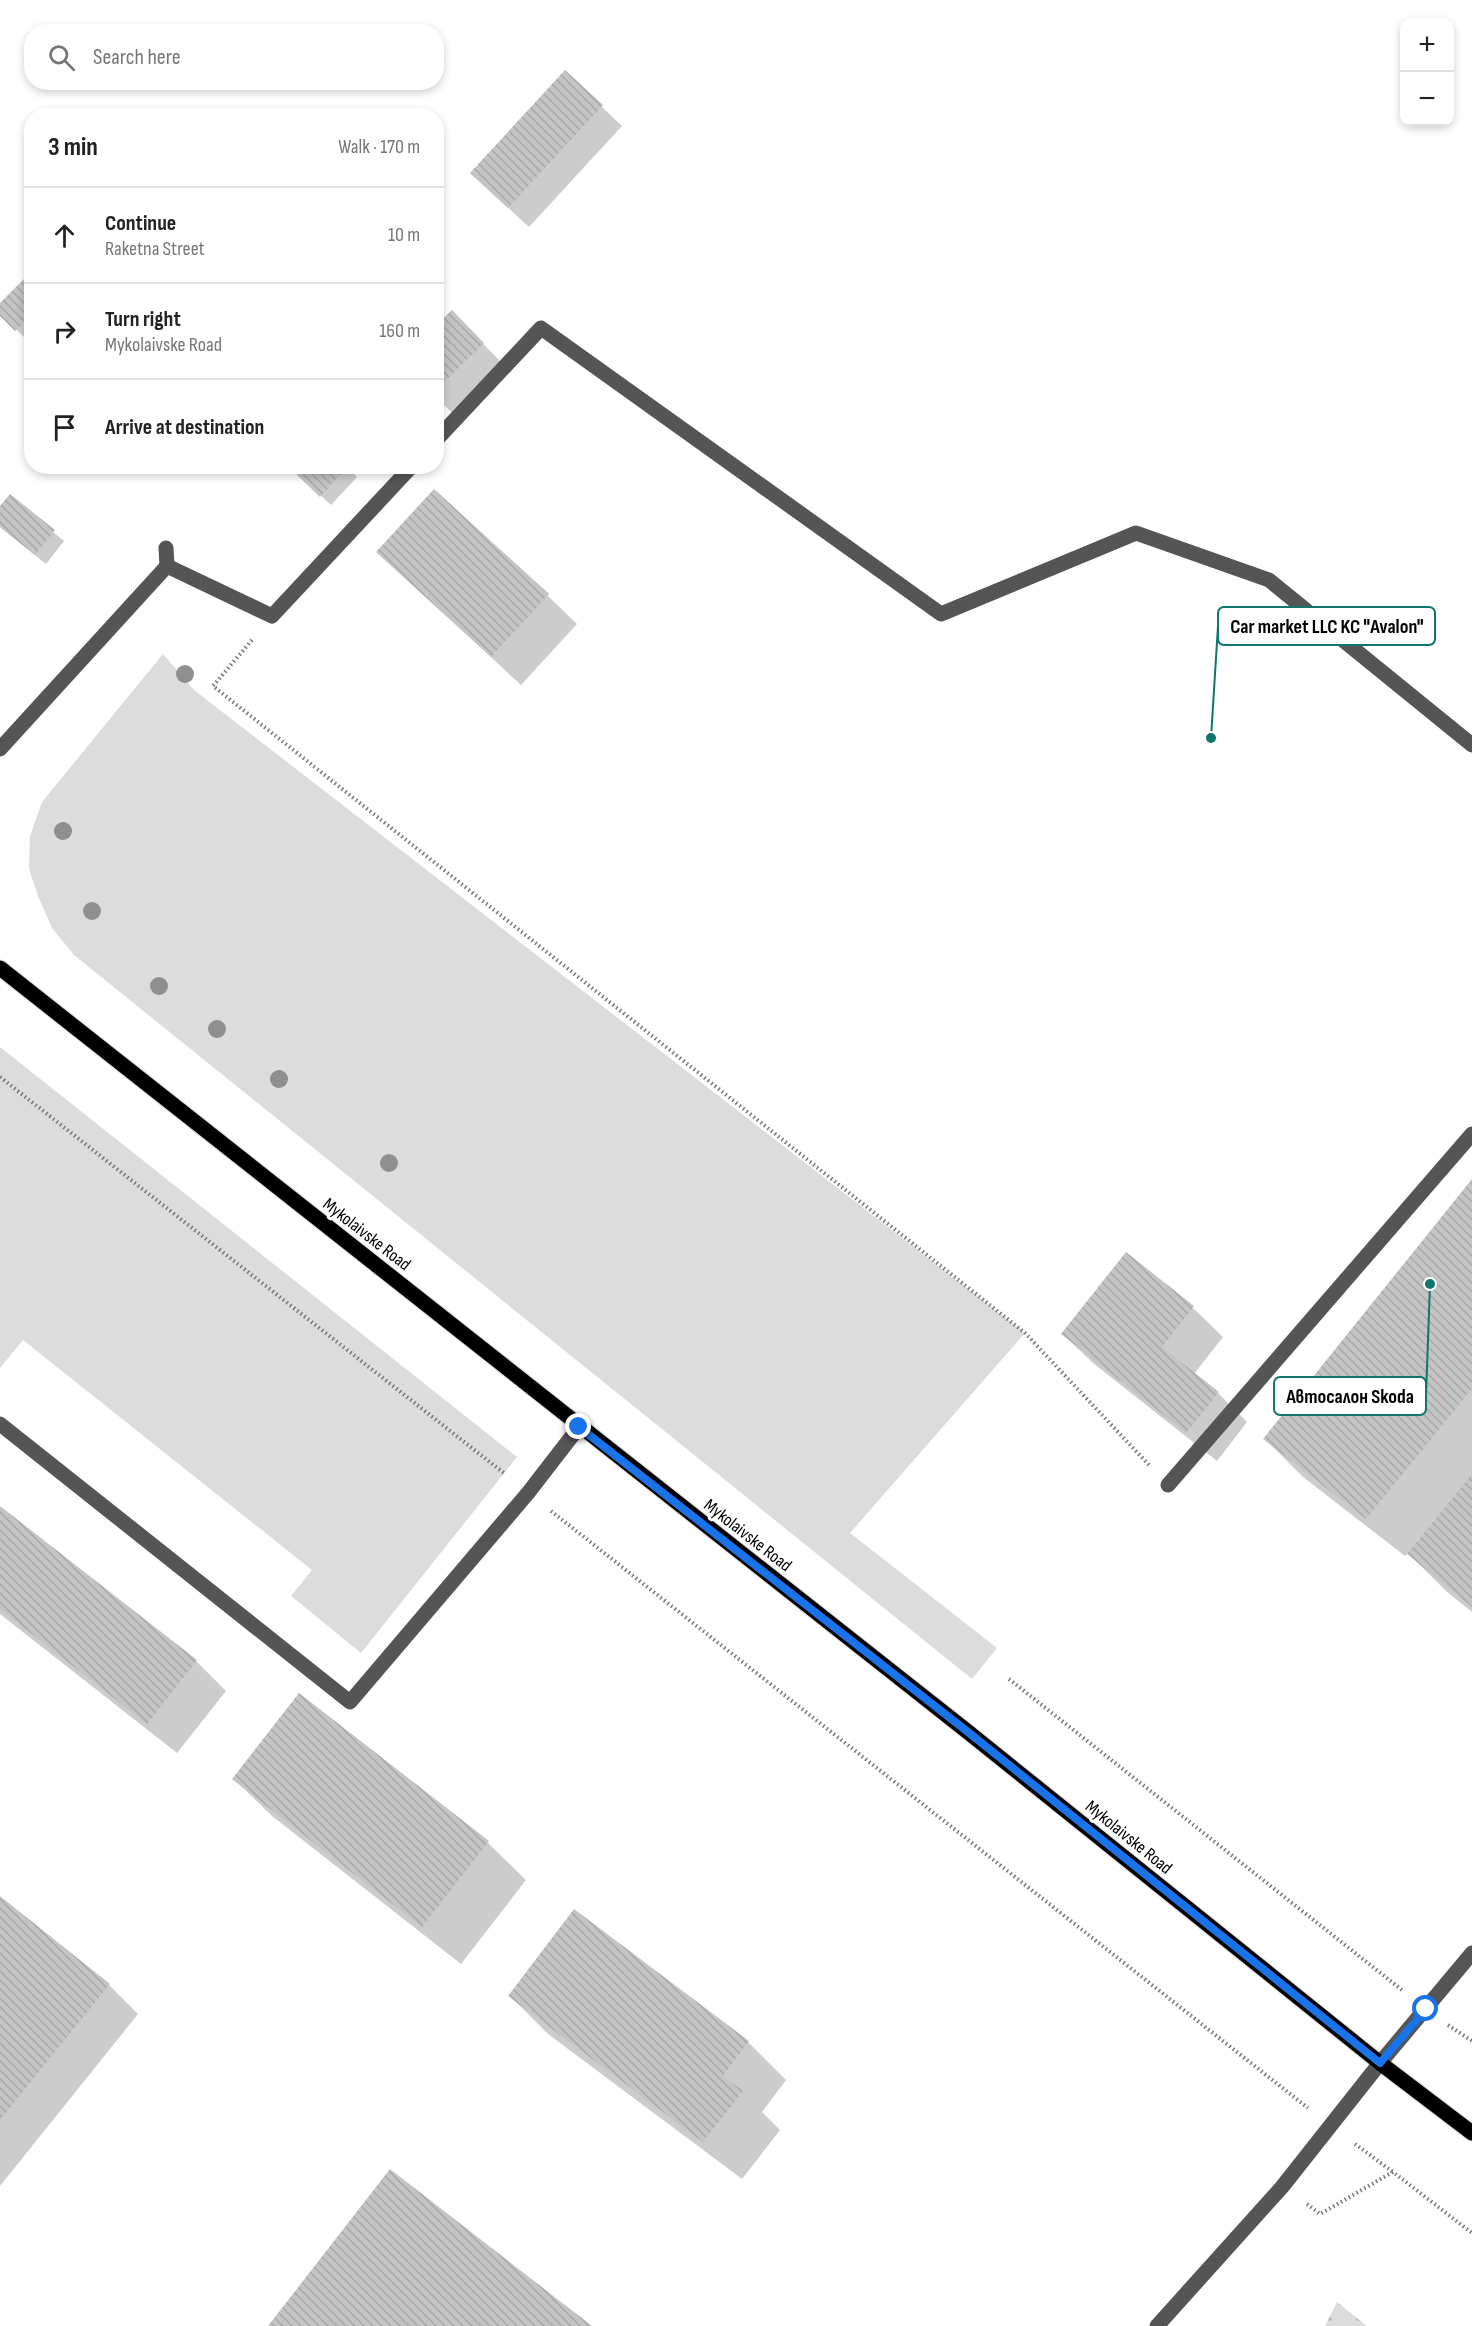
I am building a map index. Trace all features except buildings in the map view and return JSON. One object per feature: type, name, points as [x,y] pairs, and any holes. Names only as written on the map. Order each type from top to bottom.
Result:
[{"type":"main road","name":"Mykolaivske Road","points":[[0,968],[968,1732],[1380,2063],[1472,2133]]},
{"type":"street","points":[[444,431],[541,328],[941,614],[1136,533],[1269,580],[1472,745]]},
{"type":"street","points":[[167,566],[272,616],[405,474]]},
{"type":"street","points":[[0,749],[167,566],[166,548]]},
{"type":"street","points":[[1168,1485],[1472,1134]]},
{"type":"street","points":[[0,1424],[350,1702],[528,1492],[579,1427]]},
{"type":"street","points":[[1157,2326],[1282,2187],[1380,2063],[1472,1953]]},
{"type":"path","points":[[272,616],[213,686],[1025,1333],[1168,1485]]},
{"type":"path","points":[[0,1077],[1331,2126],[1472,2233]]},
{"type":"path","points":[[1009,1679],[1426,2009]]},
{"type":"path","points":[[1282,2187],[1320,2214],[1393,2172]]},
{"type":"green space","points":[[163,654],[194,690],[1025,1333],[850,1533],[997,1648],[972,1679],[74,955],[52,928],[29,869],[30,836],[42,802]]},
{"type":"green space","points":[[0,1047],[517,1457],[361,1653],[291,1596],[312,1570],[23,1340],[0,1368]]},
{"type":"green space","points":[[1337,2302],[1367,2326],[1325,2326]]},
{"type":"place","name":"Car market LLC KC \"Avalon\"","points":[[1211,738]]},
{"type":"place","name":"Автосалон Skoda","points":[[1430,1284]]},
{"type":"route","points":[[579,1427],[968,1732],[1380,2063],[1426,2009]]}]
